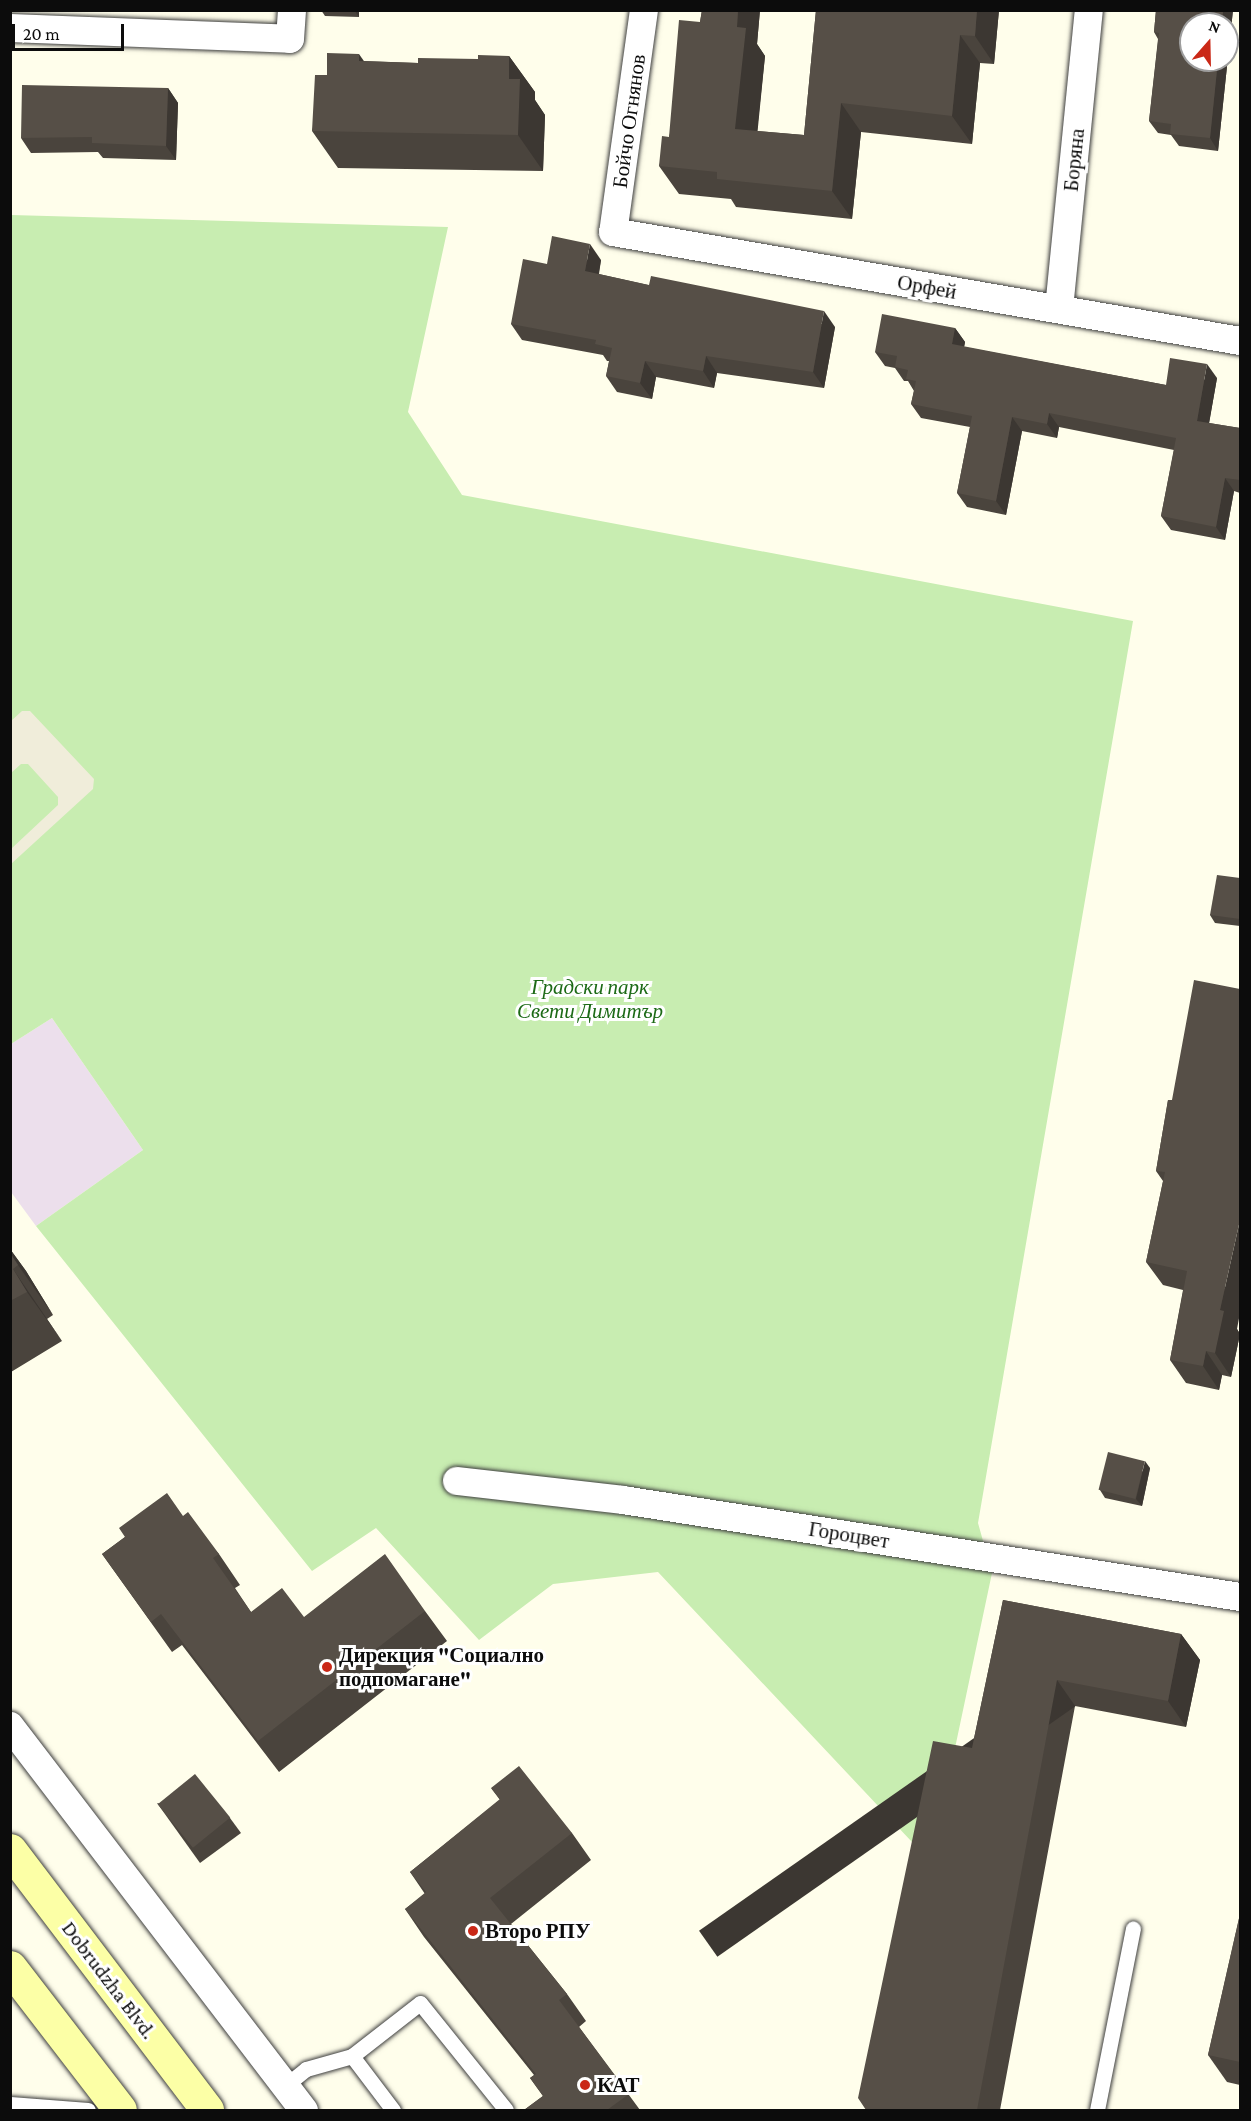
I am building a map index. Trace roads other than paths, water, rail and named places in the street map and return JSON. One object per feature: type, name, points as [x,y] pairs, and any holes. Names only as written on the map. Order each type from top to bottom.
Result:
[{"type":"main road","name":"Dobrudzha Blvd.","points":[[10,1850],[207,2110]]},
{"type":"main road","points":[[10,1967],[120,2110]]},
{"type":"street","points":[[10,28],[290,39],[292,10]]},
{"type":"street","name":"Бойчо Огнянов","points":[[613,232],[644,10]]},
{"type":"street","name":"Боряна","points":[[1059,309],[1089,10]]},
{"type":"street","name":"Орфей","points":[[613,232],[1240,341]]},
{"type":"street","name":"Гороцвет","points":[[458,1481],[623,1500],[1240,1597]]},
{"type":"street","points":[[10,1726],[304,2110]]},
{"type":"lane","points":[[1097,2110],[1133,1929]]},
{"type":"lane","points":[[285,2086],[306,2069],[352,2056],[420,2003],[506,2110]]},
{"type":"lane","points":[[352,2056],[393,2110]]},
{"type":"lane","points":[[10,2104],[87,2110]]},
{"type":"place","name":"Дирекция \"Социално подпомагане\"","points":[[327,1667]]},
{"type":"place","name":"Второ РПУ","points":[[473,1931]]},
{"type":"place","name":"КАТ","points":[[585,2085]]},
{"type":"park label","name":"Градски парк Свети Димитър","points":[[590,999]]}]
